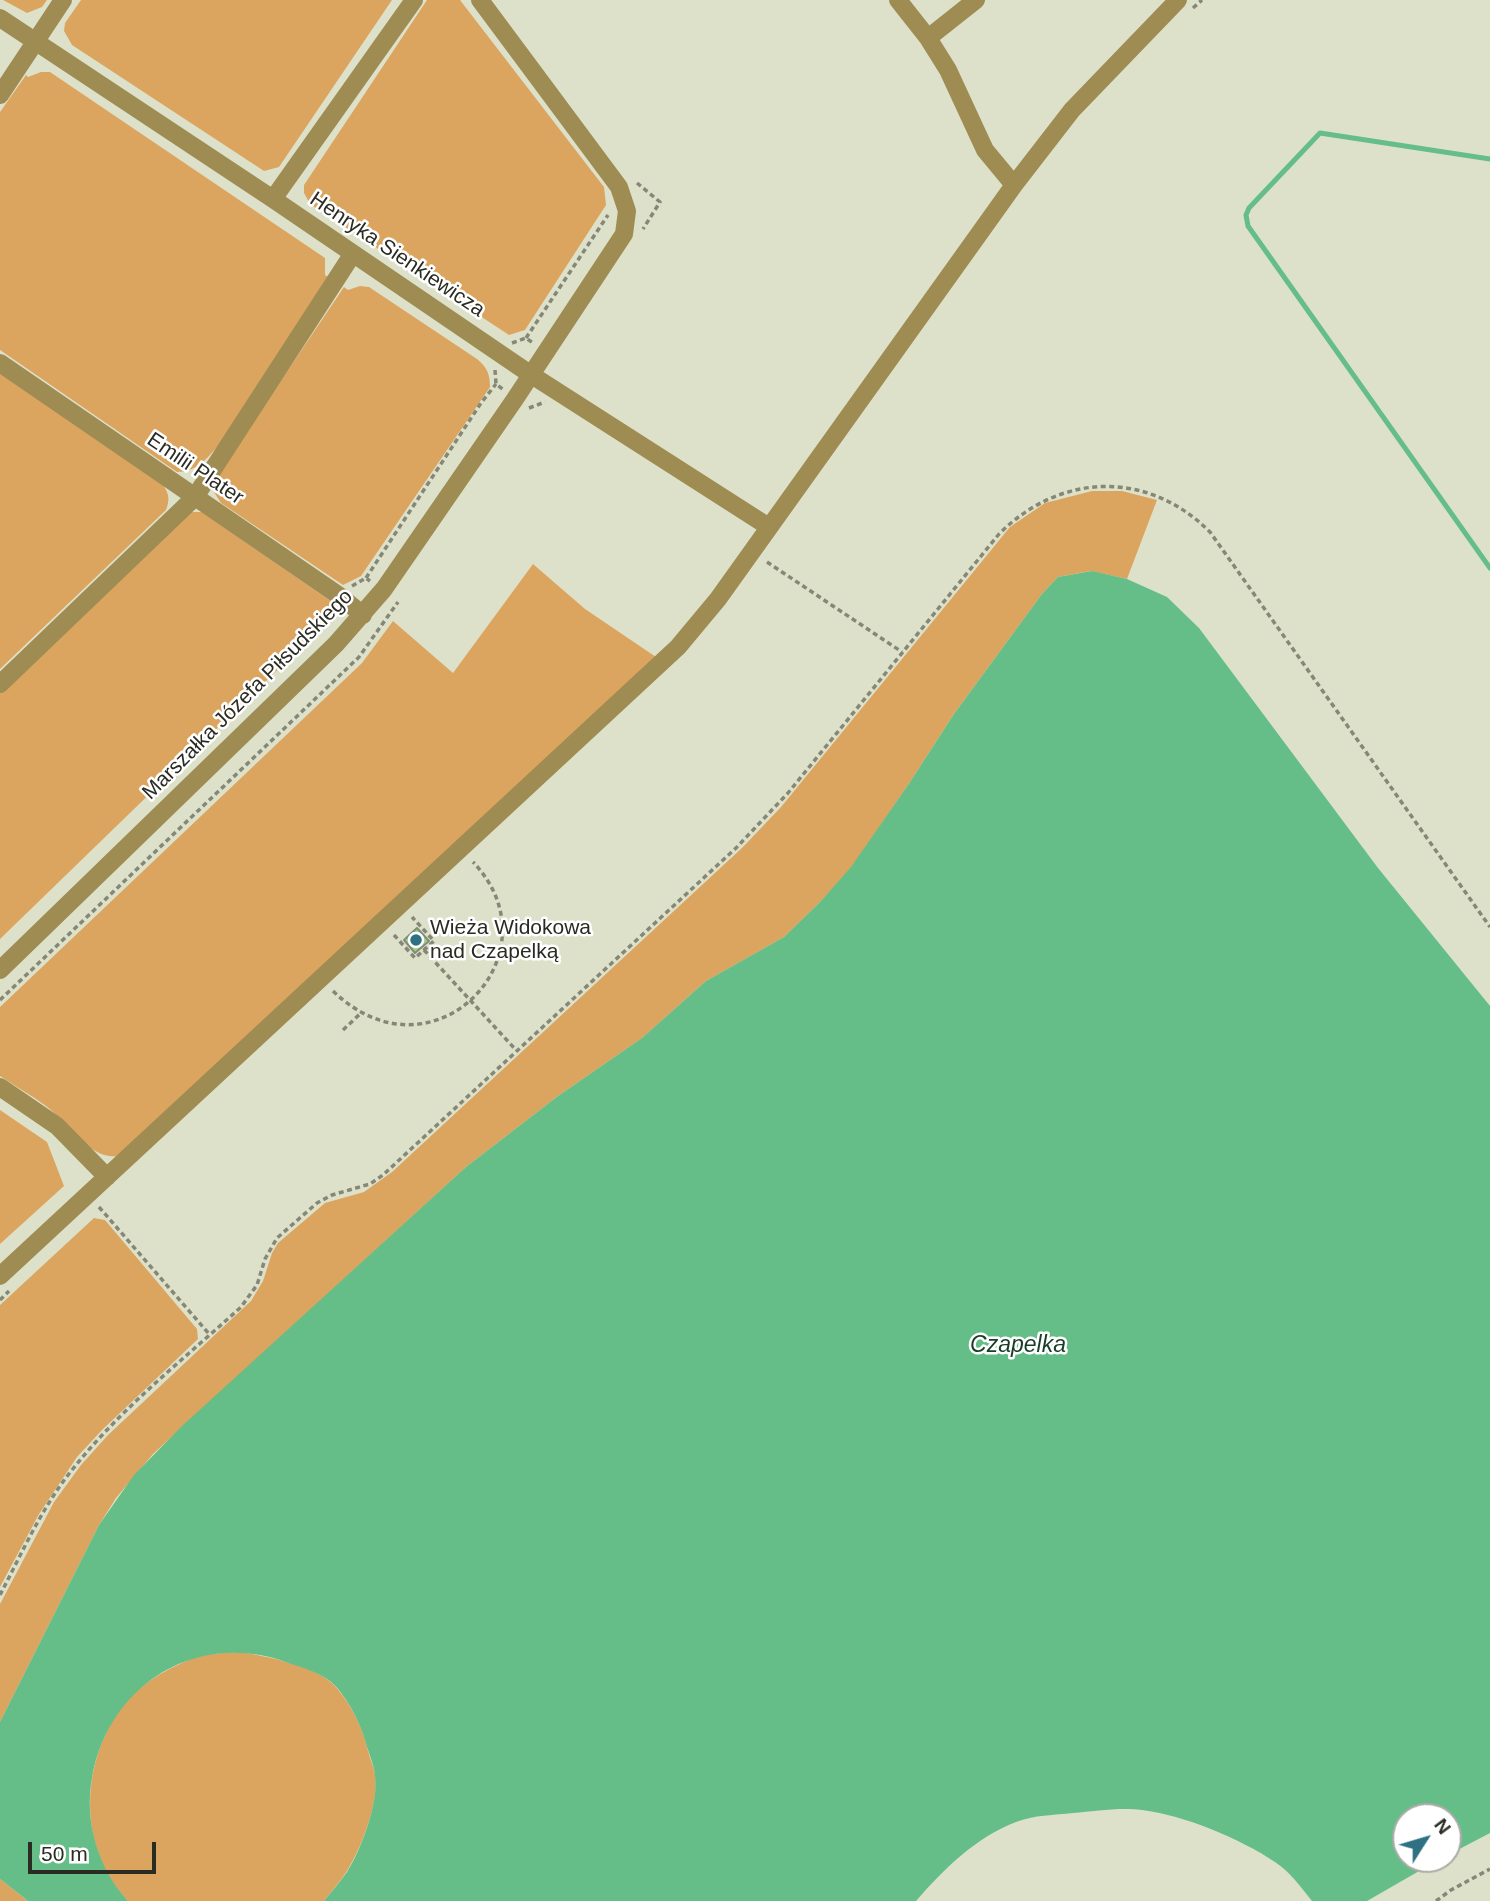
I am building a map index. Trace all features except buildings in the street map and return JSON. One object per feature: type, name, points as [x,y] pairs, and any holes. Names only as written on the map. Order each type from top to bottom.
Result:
[{"type":"street","points":[[0,95],[63,0]]},
{"type":"street","points":[[273,199],[414,0]]},
{"type":"street","points":[[480,0],[620,187],[620,210]]},
{"type":"street","points":[[898,0],[928,38],[948,70],[985,150],[1014,185]]},
{"type":"street","points":[[928,38],[976,0]]},
{"type":"street","points":[[0,1276],[678,648],[718,599],[1014,185],[1072,110],[1178,0]]},
{"type":"street","name":"Henryka Sienkiewicza","points":[[0,18],[530,374],[769,527]]},
{"type":"street","name":"Marszałka Józefa Piłsudskiego","points":[[0,970],[363,615],[384,589],[624,234],[620,210]]},
{"type":"street","points":[[0,684],[195,497],[352,255]]},
{"type":"street","name":"Emilii Plater","points":[[0,363],[341,597],[363,615]]},
{"type":"street","points":[[0,1087],[57,1126],[107,1177]]},
{"type":"path","points":[[635,181],[660,202],[640,233]]},
{"type":"path","points":[[526,338],[620,210]]},
{"type":"path","points":[[366,578],[496,384]]},
{"type":"path","points":[[0,1595],[37,1526],[71,1471],[113,1425],[241,1307],[257,1285],[270,1249],[277,1238],[317,1203],[332,1195],[370,1184],[383,1175],[755,829],[802,776],[999,534],[1028,509],[1063,492],[1099,486],[1135,489],[1167,500],[1198,520],[1210,532],[1490,927]]},
{"type":"path","points":[[767,562],[902,652]]},
{"type":"path","points":[[333,991],[360,1013],[385,1023],[413,1026],[440,1019],[471,1001],[492,973],[502,932],[494,891],[473,862]]},
{"type":"path","points":[[394,934],[415,958],[434,941],[412,917]]},
{"type":"path","points":[[424,950],[516,1051]]},
{"type":"path","points":[[343,1030],[360,1013]]},
{"type":"path","points":[[99,1208],[209,1335]]},
{"type":"path","points":[[1436,1901],[1490,1870]]},
{"type":"shaded area","points":[[3,0],[47,0],[42,7],[27,13]]},
{"type":"shaded area","points":[[81,0],[392,0],[279,167],[264,171],[72,45],[64,31],[65,23]]},
{"type":"shaded area","points":[[427,0],[460,0],[604,187],[606,205],[525,330],[509,335],[310,204],[304,193],[304,185]]},
{"type":"shaded area","points":[[50,72],[325,258],[325,275],[330,278],[219,445],[201,464],[190,470],[177,472],[0,350],[0,112],[26,75],[28,77]]},
{"type":"shaded area","points":[[360,286],[369,287],[477,359],[487,371],[490,387],[361,576],[343,585],[221,503],[212,489],[214,480],[344,287],[348,290]]},
{"type":"shaded area","points":[[0,371],[160,481],[167,491],[168,505],[166,510],[0,669]]},
{"type":"shaded area","points":[[1092,491],[1122,491],[1157,500],[1127,579],[1091,571],[1058,577],[1042,594],[954,714],[851,868],[784,937],[706,981],[642,1038],[558,1096],[466,1167],[153,1454],[116,1498],[99,1525],[0,1722],[0,1604],[54,1502],[81,1465],[108,1435],[251,1301],[263,1281],[278,1243],[325,1203],[364,1192],[392,1172],[743,847],[781,807],[1010,527],[1045,503]]},
{"type":"shaded area","points":[[187,512],[202,512],[332,602],[329,620],[0,939],[0,691]]},
{"type":"shaded area","points":[[533,564],[585,609],[656,657],[120,1156],[109,1156],[89,1147],[55,1113],[0,1076],[0,1007],[362,663],[393,621],[453,673]]},
{"type":"shaded area","points":[[0,1110],[47,1142],[64,1186],[0,1244]]},
{"type":"shaded area","points":[[94,1218],[105,1220],[197,1329],[198,1339],[77,1457],[39,1514],[0,1587],[0,1305]]},
{"type":"shaded area","points":[[241,1652],[289,1663],[324,1677],[338,1689],[353,1711],[366,1743],[376,1785],[372,1810],[358,1850],[347,1871],[324,1901],[128,1901],[112,1881],[100,1858],[93,1834],[91,1785],[105,1736],[123,1705],[156,1677],[191,1659]]},
{"type":"shaded area","points":[[0,1879],[24,1898],[28,1901],[0,1901]]},
{"type":"water","name":"Czapelka","points":[[1092,571],[1127,579],[1167,597],[1199,628],[1378,868],[1490,1006],[1490,1833],[1462,1848],[1462,1803],[1392,1803],[1392,1873],[1416,1873],[1367,1901],[1312,1901],[1280,1866],[1246,1845],[1212,1829],[1176,1817],[1125,1809],[1037,1817],[1001,1828],[961,1856],[916,1901],[324,1901],[352,1863],[368,1826],[374,1799],[374,1772],[360,1725],[341,1693],[320,1675],[286,1662],[252,1654],[220,1654],[189,1660],[161,1673],[137,1692],[116,1716],[101,1745],[90,1794],[92,1827],[101,1859],[128,1901],[28,1901],[0,1879],[0,1722],[99,1525],[134,1475],[182,1426],[466,1167],[558,1096],[642,1038],[706,981],[784,937],[851,867],[954,714],[1042,594],[1058,577]]},
{"type":"waterway","points":[[1490,159],[1320,133],[1249,208],[1246,215],[1248,226],[1490,568]]},
{"type":"place","name":"Wieża Widokowa nad Czapelką","points":[[416,940]]}]
